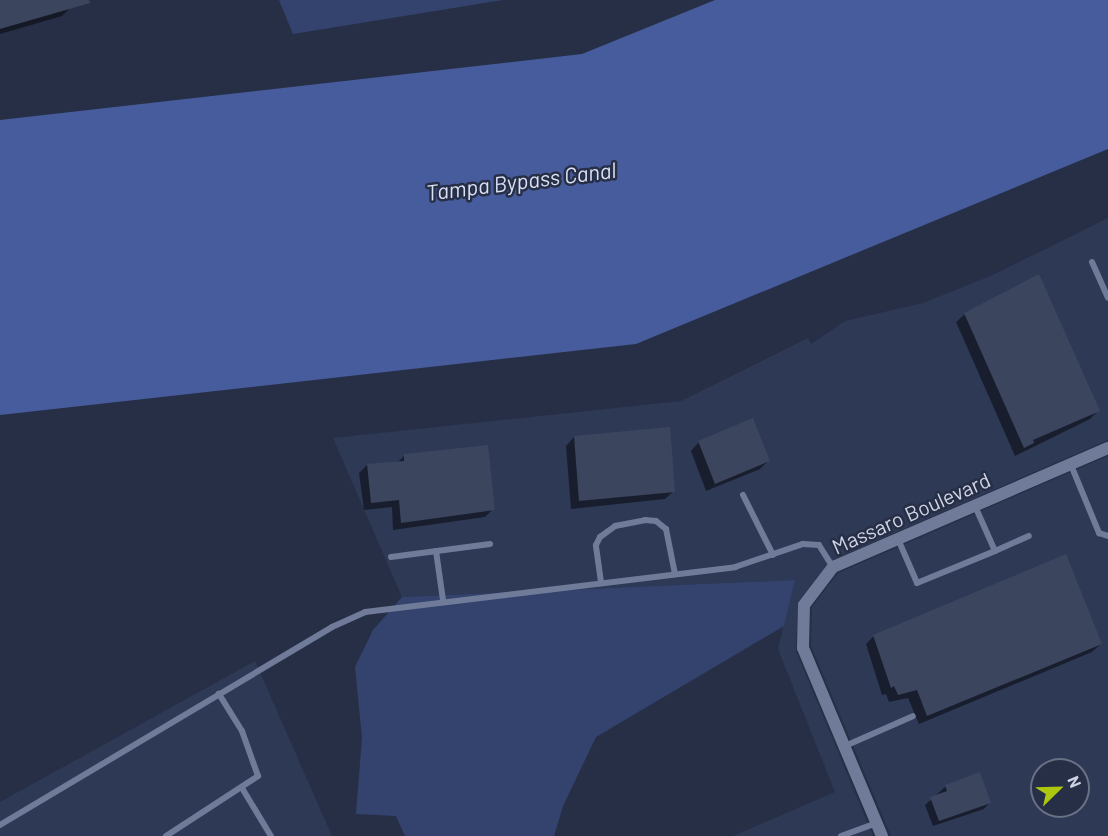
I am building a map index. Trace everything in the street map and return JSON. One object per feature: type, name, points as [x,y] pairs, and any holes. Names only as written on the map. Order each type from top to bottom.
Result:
[{"type":"street","name":"Massaro Boulevard","points":[[882,836],[803,648],[804,605],[833,567],[1108,448]]},
{"type":"lane","points":[[1092,262],[1108,298]]},
{"type":"lane","points":[[1071,465],[1099,533],[1108,536]]},
{"type":"lane","points":[[743,495],[773,555]]},
{"type":"lane","points":[[975,506],[995,551]]},
{"type":"lane","points":[[601,582],[596,545],[600,537],[615,526],[645,520],[656,521],[666,528],[675,574]]},
{"type":"lane","points":[[897,539],[917,583],[1029,536]]},
{"type":"lane","points":[[391,557],[490,544]]},
{"type":"lane","points":[[0,825],[350,616],[386,607],[735,567],[802,544],[819,545],[833,567]]},
{"type":"lane","points":[[436,551],[444,600]]},
{"type":"lane","points":[[166,836],[258,776],[242,731],[219,694]]},
{"type":"lane","points":[[844,746],[913,716]]},
{"type":"lane","points":[[242,788],[271,836]]},
{"type":"lane","points":[[841,836],[877,822]]},
{"type":"shaded area","points":[[279,0],[503,0],[293,34]]},
{"type":"shaded area","points":[[1108,218],[1108,440],[830,561],[798,602],[796,651],[873,836],[733,836],[835,792],[778,649],[795,580],[402,597],[333,438],[681,401],[808,338],[811,344],[845,321],[923,303],[993,275]]},
{"type":"shaded area","points":[[1108,456],[1108,836],[891,836],[811,646],[812,607],[838,573]]},
{"type":"shaded area","points":[[795,580],[784,626],[596,737],[563,806],[554,836],[405,836],[396,816],[356,814],[362,738],[355,667],[373,630],[402,597]]},
{"type":"shaded area","points":[[255,661],[332,836],[0,836],[0,802]]},
{"type":"water","name":"Tampa Bypass Canal","points":[[715,0],[1108,0],[1108,149],[636,344],[0,415],[0,120],[582,54]]},
{"type":"building","points":[[0,0],[89,0],[90,3],[0,29]]},
{"type":"building","points":[[1039,274],[1100,411],[1033,440],[1034,443],[1024,448],[964,313]]},
{"type":"building","points":[[753,418],[770,461],[715,484],[698,441]]},
{"type":"building","points":[[670,427],[675,492],[579,501],[574,436]]},
{"type":"building","points":[[488,445],[495,510],[401,523],[399,500],[371,503],[367,464],[404,461],[404,454]]},
{"type":"building","points":[[1066,554],[1102,644],[927,716],[917,690],[898,695],[894,686],[891,688],[873,635]]},
{"type":"building","points":[[980,772],[991,803],[939,821],[930,797],[947,791],[945,785]]}]
